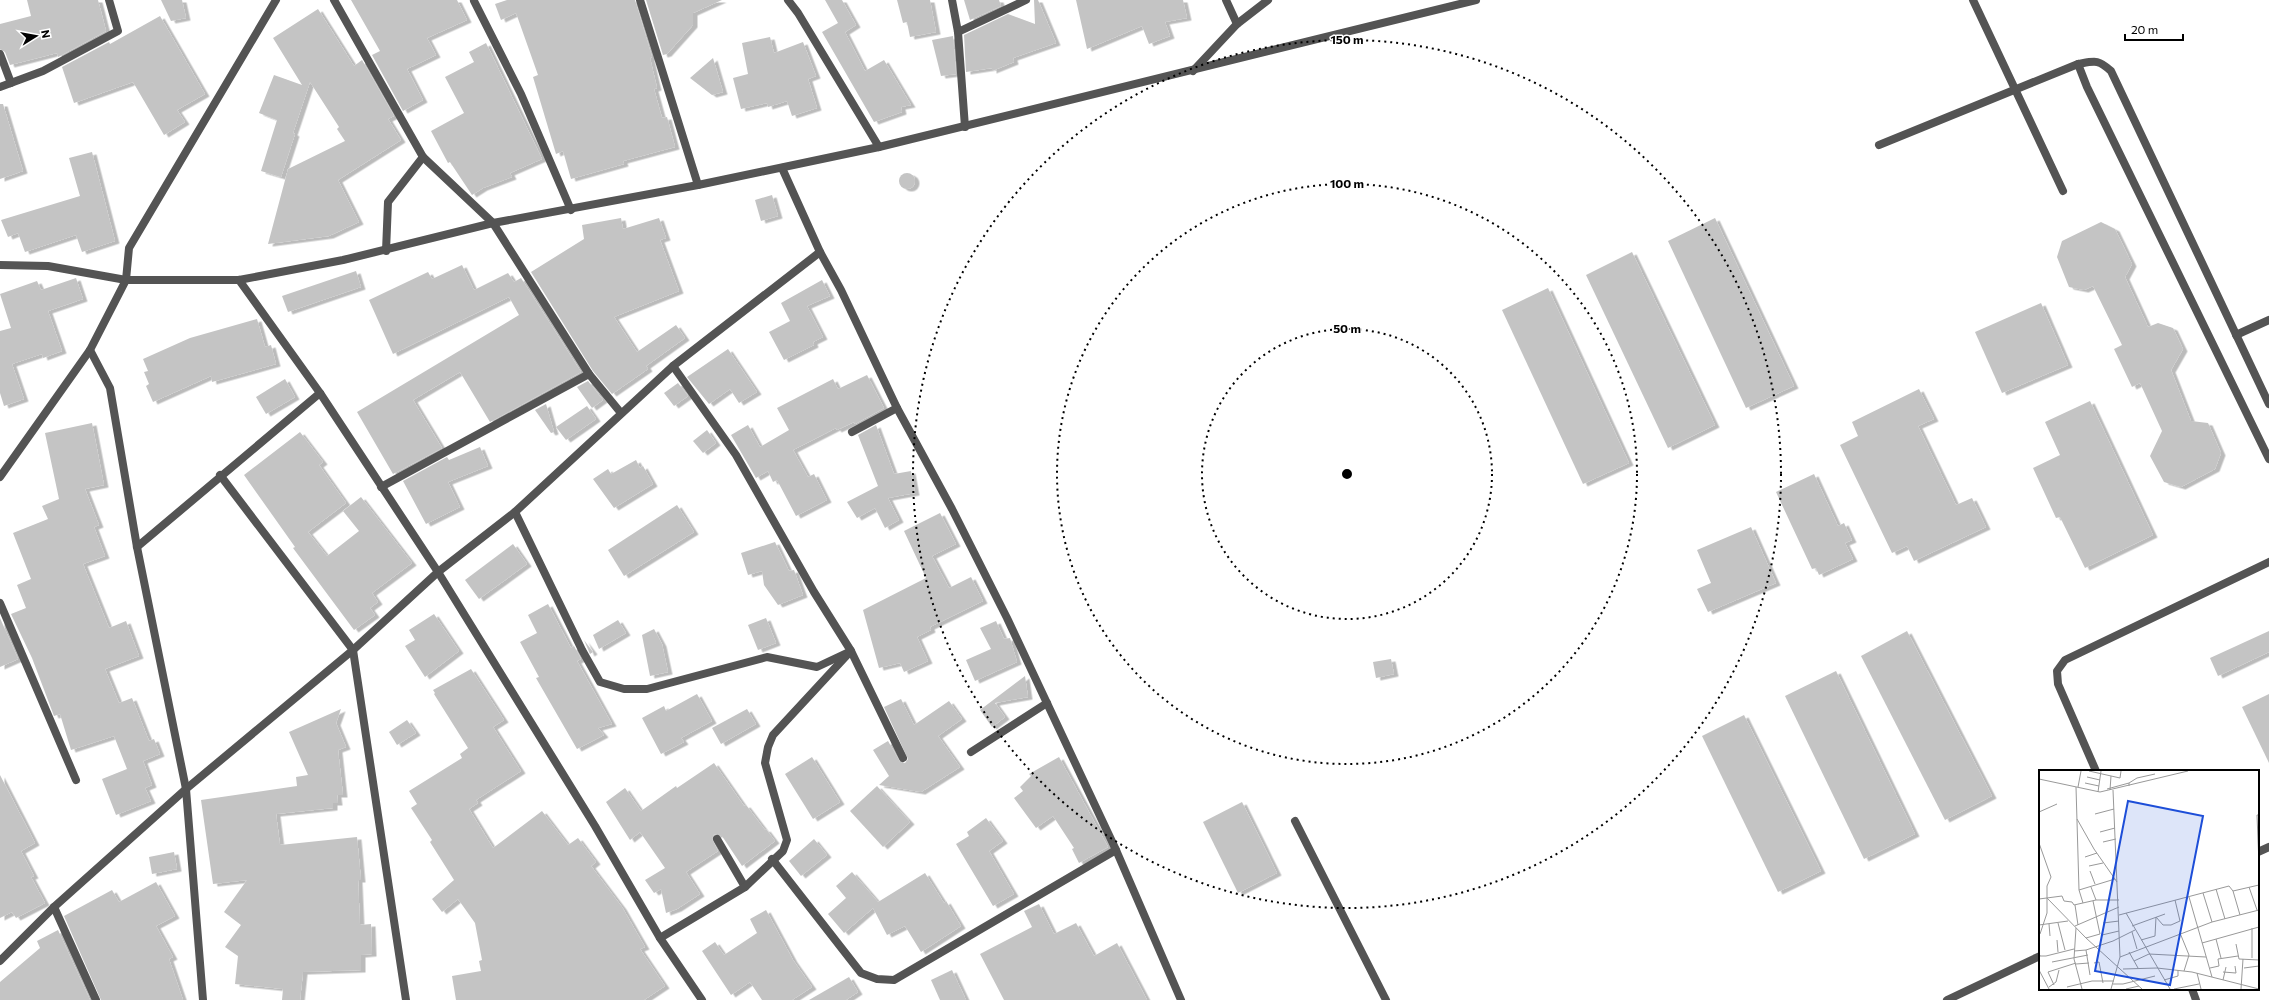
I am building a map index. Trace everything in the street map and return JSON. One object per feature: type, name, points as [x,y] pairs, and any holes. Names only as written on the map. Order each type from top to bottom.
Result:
[{"type":"street","points":[[0,87],[43,71],[118,31],[108,0]]},
{"type":"street","points":[[0,477],[90,350],[126,280],[130,248],[276,0]]},
{"type":"street","points":[[334,0],[423,157],[493,223],[589,374],[621,412]]},
{"type":"street","points":[[640,0],[698,185]]},
{"type":"street","points":[[788,0],[798,13],[879,147]]},
{"type":"street","points":[[952,0],[958,32],[965,127]]},
{"type":"street","points":[[958,32],[1026,0]]},
{"type":"street","points":[[1226,0],[1237,24]]},
{"type":"street","points":[[1193,71],[1237,24],[1268,0]]},
{"type":"street","points":[[0,266],[48,266],[126,280],[239,280],[386,251],[493,223],[571,210],[698,185],[879,147],[1193,71],[1476,0]]},
{"type":"street","points":[[1973,0],[2063,191]]},
{"type":"street","points":[[474,1],[521,94],[571,210]]},
{"type":"street","points":[[0,54],[11,83]]},
{"type":"street","points":[[1879,145],[2015,91],[2078,64],[2094,61],[2102,62],[2111,72],[2269,404]]},
{"type":"street","points":[[2078,64],[2087,87],[2269,459]]},
{"type":"street","points":[[386,251],[388,202],[423,157]]},
{"type":"street","points":[[782,168],[820,252],[841,290],[897,408],[952,509],[1047,703],[1116,850],[1181,1000]]},
{"type":"street","points":[[0,961],[54,907],[186,788],[353,650],[438,572],[515,512],[621,412],[673,366],[820,252]]},
{"type":"street","points":[[239,280],[320,393],[438,572],[596,826],[660,938],[699,999]]},
{"type":"street","points":[[2236,335],[2269,320]]},
{"type":"street","points":[[90,350],[110,388],[137,547],[186,788],[203,1000]]},
{"type":"street","points":[[673,366],[736,454],[814,592],[851,651],[903,758]]},
{"type":"street","points":[[381,487],[589,374]]},
{"type":"street","points":[[137,547],[220,475],[320,393]]},
{"type":"street","points":[[852,432],[897,408]]},
{"type":"street","points":[[220,475],[353,650],[406,1000]]},
{"type":"street","points":[[515,512],[582,650],[600,682],[624,689],[647,689],[766,657],[817,667],[851,651]]},
{"type":"street","points":[[2096,770],[2058,684],[2057,672],[2065,660],[2269,562]]},
{"type":"street","points":[[0,603],[76,780]]},
{"type":"street","points":[[660,938],[745,886],[772,859],[783,851],[787,840],[765,763],[768,747],[773,735],[851,651]]},
{"type":"street","points":[[971,752],[1047,703]]},
{"type":"street","points":[[1295,821],[1386,1000]]},
{"type":"street","points":[[717,839],[745,886]]},
{"type":"street","points":[[2259,852],[2269,847]]},
{"type":"street","points":[[772,859],[861,973],[877,979],[894,980],[1116,850]]},
{"type":"street","points":[[54,907],[96,1000]]},
{"type":"street","points":[[1947,1000],[2039,956]]},
{"type":"street","points":[[2192,990],[2196,1000]]},
{"type":"building","points":[[27,0],[98,0],[106,31],[58,57],[57,53],[10,65],[5,52],[0,49],[0,24],[31,16]]},
{"type":"building","points":[[161,0],[182,0],[186,18],[171,21]]},
{"type":"building","points":[[351,0],[457,0],[467,20],[427,38],[436,55],[407,69],[423,100],[403,111],[372,55],[380,51]]},
{"type":"building","points":[[507,0],[635,0],[652,57],[650,58],[657,88],[654,89],[662,118],[667,117],[675,147],[623,161],[624,164],[571,179],[563,151],[556,154],[533,77],[538,75],[516,13],[501,20],[495,4]]},
{"type":"building","points":[[646,0],[722,0],[693,13],[693,25],[667,54],[663,55]]},
{"type":"building","points":[[825,0],[842,0],[856,25],[845,32],[865,71],[884,60],[911,105],[901,107],[902,112],[874,122],[822,32],[838,23]]},
{"type":"building","points":[[897,0],[930,0],[936,32],[910,37],[907,22],[903,23]]},
{"type":"building","points":[[964,0],[999,0],[1001,6],[970,20]]},
{"type":"building","points":[[1034,0],[1038,0],[1056,43],[1013,58],[1014,62],[992,71],[992,68],[966,72],[964,35],[1008,14],[1035,24]]},
{"type":"building","points":[[1076,0],[1183,0],[1187,18],[1165,22],[1170,36],[1149,44],[1142,26],[1087,49]]},
{"type":"building","points":[[318,9],[354,66],[362,60],[394,116],[388,119],[401,140],[338,180],[359,222],[329,236],[268,244],[288,169],[345,141],[337,129],[339,127],[310,82],[293,133],[295,134],[281,177],[261,171],[277,120],[259,113],[274,75],[302,85],[273,38]]},
{"type":"building","points":[[160,16],[205,94],[177,110],[185,122],[164,135],[133,82],[74,103],[62,67],[109,42],[110,44]]},
{"type":"building","points":[[953,36],[956,74],[941,76],[932,40]]},
{"type":"building","points":[[770,37],[774,53],[803,42],[816,76],[808,79],[817,108],[792,116],[787,101],[768,107],[767,103],[741,109],[733,78],[748,74],[742,43]]},
{"type":"building","points":[[486,43],[542,159],[510,173],[512,177],[483,188],[472,195],[450,162],[448,163],[431,131],[464,113],[445,77],[474,62],[469,52]]},
{"type":"building","points":[[713,58],[723,92],[712,95],[690,78]]},
{"type":"building","points":[[0,104],[3,104],[23,171],[0,179]]},
{"type":"building","points":[[92,152],[115,241],[82,252],[76,235],[25,252],[18,233],[8,237],[1,220],[80,196],[69,158]]},
{"type":"building","points":[[907,173],[913,175],[915,181],[913,187],[907,189],[901,187],[899,181],[901,175]]},
{"type":"building","points":[[772,195],[778,216],[761,221],[755,200]]},
{"type":"building","points":[[621,218],[623,229],[659,218],[666,238],[660,240],[679,291],[614,317],[637,352],[676,325],[685,338],[646,366],[648,369],[612,394],[593,371],[531,272],[584,239],[582,225]]},
{"type":"building","points":[[1715,218],[1794,386],[1746,408],[1668,241]]},
{"type":"building","points":[[2101,222],[2115,229],[2132,264],[2125,277],[2148,327],[2158,323],[2173,328],[2183,349],[2171,370],[2191,421],[2208,423],[2221,453],[2215,469],[2181,487],[2164,482],[2150,456],[2162,431],[2140,383],[2132,387],[2114,349],[2122,345],[2093,286],[2084,290],[2069,287],[2057,257],[2062,241]]},
{"type":"building","points":[[1632,252],[1715,425],[1668,448],[1586,275]]},
{"type":"building","points":[[462,265],[474,290],[508,273],[514,282],[521,278],[581,372],[490,422],[460,372],[413,400],[442,448],[393,474],[357,412],[519,315],[509,297],[393,354],[369,300],[428,272],[432,279]]},
{"type":"building","points":[[356,271],[361,287],[288,312],[282,296]]},
{"type":"building","points":[[76,278],[83,299],[48,311],[62,351],[43,358],[42,354],[12,364],[24,399],[4,406],[0,393],[0,331],[11,328],[0,294],[37,281],[41,290]]},
{"type":"building","points":[[822,280],[830,296],[807,306],[823,337],[813,342],[814,345],[784,360],[769,332],[790,321],[781,303]]},
{"type":"building","points":[[1548,288],[1629,463],[1583,484],[1502,310]]},
{"type":"building","points":[[2041,303],[2068,365],[2002,393],[1975,332]]},
{"type":"building","points":[[257,319],[265,347],[271,345],[276,364],[212,382],[211,376],[153,402],[146,386],[149,384],[144,372],[148,371],[143,359],[190,338]]},
{"type":"building","points":[[728,349],[757,392],[739,403],[730,389],[709,404],[687,377]]},
{"type":"building","points":[[867,375],[884,408],[855,424],[854,422],[837,430],[836,428],[793,450],[808,477],[814,474],[827,500],[796,516],[777,480],[773,482],[768,471],[756,478],[731,435],[748,425],[760,447],[789,430],[777,408],[833,379],[838,389]]},
{"type":"building","points":[[285,379],[295,397],[266,414],[256,397]]},
{"type":"building","points":[[588,381],[603,400],[592,408],[577,387]]},
{"type":"building","points":[[678,383],[688,396],[674,406],[664,393]]},
{"type":"building","points":[[1919,389],[1934,419],[1918,426],[1956,505],[1972,498],[1986,527],[1914,561],[1907,546],[1892,553],[1840,445],[1858,436],[1852,422]]},
{"type":"building","points":[[2090,401],[2153,535],[2085,568],[2060,517],[2056,518],[2033,468],[2060,455],[2045,422]]},
{"type":"building","points":[[546,404],[554,432],[551,433],[535,410]]},
{"type":"building","points":[[587,406],[596,419],[566,440],[556,427]]},
{"type":"building","points":[[92,423],[104,485],[85,489],[99,525],[94,527],[105,556],[83,564],[109,628],[126,621],[139,656],[105,669],[119,703],[132,698],[149,741],[154,739],[160,754],[143,761],[152,785],[145,788],[151,801],[116,815],[102,779],[127,769],[114,736],[71,750],[60,714],[54,716],[32,658],[11,614],[26,608],[17,585],[31,579],[13,533],[48,519],[42,506],[59,499],[45,433]]},
{"type":"building","points":[[876,425],[894,474],[911,471],[915,493],[888,498],[899,520],[885,528],[875,508],[857,518],[847,502],[878,486],[858,435]]},
{"type":"building","points":[[707,430],[716,443],[703,453],[693,441]]},
{"type":"building","points":[[300,432],[323,462],[319,465],[346,503],[308,532],[327,556],[359,531],[343,511],[361,497],[412,563],[372,593],[378,602],[370,608],[375,615],[354,630],[293,548],[295,547],[244,475]]},
{"type":"building","points":[[480,447],[488,466],[448,482],[460,507],[426,524],[403,481],[447,457],[449,460]]},
{"type":"building","points":[[636,460],[640,468],[643,466],[653,484],[614,508],[593,479],[608,469],[611,474]]},
{"type":"building","points":[[1814,474],[1838,526],[1844,523],[1852,540],[1845,543],[1853,559],[1819,575],[1816,568],[1812,569],[1776,492]]},
{"type":"building","points":[[677,505],[694,532],[624,576],[608,550]]},
{"type":"building","points":[[940,513],[956,544],[932,556],[949,588],[971,577],[983,601],[930,627],[931,630],[917,637],[928,661],[904,672],[900,663],[879,668],[863,610],[926,578],[904,531]]},
{"type":"building","points":[[1751,527],[1776,583],[1708,612],[1697,589],[1711,583],[1697,550]]},
{"type":"building","points":[[775,542],[789,571],[794,570],[803,595],[778,605],[764,585],[762,571],[748,575],[741,553]]},
{"type":"building","points":[[513,544],[527,564],[479,599],[465,580]]},
{"type":"building","points":[[548,604],[571,648],[574,646],[581,659],[577,661],[612,724],[598,728],[604,735],[577,749],[536,678],[539,677],[520,642],[537,633],[528,615]]},
{"type":"building","points":[[434,614],[459,651],[425,677],[405,646],[415,640],[409,630]]},
{"type":"building","points":[[0,618],[18,659],[0,667]]},
{"type":"building","points":[[766,618],[776,643],[758,650],[748,625]]},
{"type":"building","points":[[618,620],[626,633],[599,649],[593,635]]},
{"type":"building","points":[[996,621],[1004,639],[1010,638],[1017,662],[975,681],[966,660],[991,649],[980,628]]},
{"type":"building","points":[[654,629],[662,644],[668,672],[650,676],[642,635]]},
{"type":"building","points":[[1907,631],[1992,796],[1945,820],[1861,656]]},
{"type":"building","points":[[2269,631],[2269,652],[2218,676],[2210,658]]},
{"type":"building","points":[[584,640],[593,652],[590,654]]},
{"type":"building","points":[[1391,659],[1394,674],[1376,678],[1373,662]]},
{"type":"building","points":[[471,669],[504,720],[493,727],[521,771],[476,800],[478,803],[469,809],[493,848],[542,811],[568,845],[578,838],[596,862],[591,866],[622,907],[645,947],[640,949],[665,986],[644,1000],[456,1000],[452,976],[481,971],[479,961],[482,960],[475,923],[458,899],[442,912],[432,899],[454,880],[430,842],[432,840],[411,808],[417,804],[409,791],[462,758],[460,754],[468,748],[434,694],[435,693],[433,690]]},
{"type":"building","points":[[1836,671],[1915,834],[1864,859],[1785,696]]},
{"type":"building","points":[[1025,676],[1028,697],[995,703],[1005,717],[992,727],[980,710]]},
{"type":"building","points":[[697,694],[712,721],[681,738],[684,742],[661,754],[642,718],[664,706],[666,711]]},
{"type":"building","points":[[2269,694],[2269,763],[2242,707]]},
{"type":"building","points":[[901,699],[914,725],[949,701],[962,719],[938,736],[960,767],[921,792],[879,785],[889,776],[873,750],[888,741],[900,762],[905,763],[908,759],[884,707]]},
{"type":"building","points":[[341,709],[336,723],[346,747],[338,750],[343,795],[337,795],[338,803],[333,803],[333,808],[276,814],[280,845],[357,837],[361,880],[358,880],[360,925],[371,924],[372,954],[361,955],[361,970],[303,972],[300,1000],[282,1000],[283,989],[235,984],[238,956],[225,947],[241,925],[224,912],[247,880],[213,884],[201,800],[297,786],[296,777],[308,775],[289,732]]},
{"type":"building","points":[[747,709],[756,724],[721,744],[712,728]]},
{"type":"building","points":[[1744,715],[1821,871],[1778,892],[1702,736]]},
{"type":"building","points":[[407,720],[416,733],[397,745],[389,732]]},
{"type":"building","points":[[812,757],[840,802],[813,819],[785,774]]},
{"type":"building","points":[[1059,757],[1108,847],[1079,863],[1072,849],[1074,848],[1053,816],[1036,828],[1014,798],[1023,791],[1020,787],[1031,776],[1029,774]]},
{"type":"building","points":[[714,763],[744,806],[746,805],[775,841],[742,866],[722,836],[714,834],[712,839],[718,851],[686,872],[700,894],[677,909],[666,913],[661,889],[654,893],[645,880],[665,868],[640,832],[630,840],[606,802],[625,788],[641,811],[676,786],[677,788]]},
{"type":"building","points":[[0,775],[35,843],[21,851],[34,876],[31,877],[45,903],[16,918],[12,912],[0,918]]},
{"type":"building","points":[[877,786],[910,822],[883,847],[850,811]]},
{"type":"building","points":[[1242,802],[1277,873],[1238,893],[1203,822]]},
{"type":"building","points":[[986,818],[1003,841],[989,851],[1014,894],[993,906],[956,844],[969,836],[967,832]]},
{"type":"building","points":[[814,839],[827,855],[801,876],[789,861]]},
{"type":"building","points":[[174,852],[177,869],[152,874],[149,857]]},
{"type":"building","points":[[852,872],[878,902],[925,873],[944,903],[946,901],[961,926],[921,952],[905,926],[887,935],[873,908],[844,933],[828,914],[846,898],[836,886]]},
{"type":"building","points":[[156,882],[175,916],[156,926],[173,957],[169,959],[183,1000],[101,1000],[64,916],[112,890],[119,902]]},
{"type":"building","points":[[1039,904],[1054,934],[1076,923],[1094,956],[1117,943],[1147,1000],[1004,1000],[980,954],[1032,927],[1024,911]]},
{"type":"building","points":[[766,910],[793,960],[812,987],[792,1000],[762,1000],[750,982],[731,995],[702,951],[715,942],[724,955],[757,933],[750,919]]},
{"type":"building","points":[[58,930],[90,1000],[0,1000],[0,982],[40,948],[37,941]]},
{"type":"building","points":[[952,970],[966,1000],[940,1000],[931,980]]},
{"type":"building","points":[[849,977],[858,992],[846,1000],[809,1000]]}]
